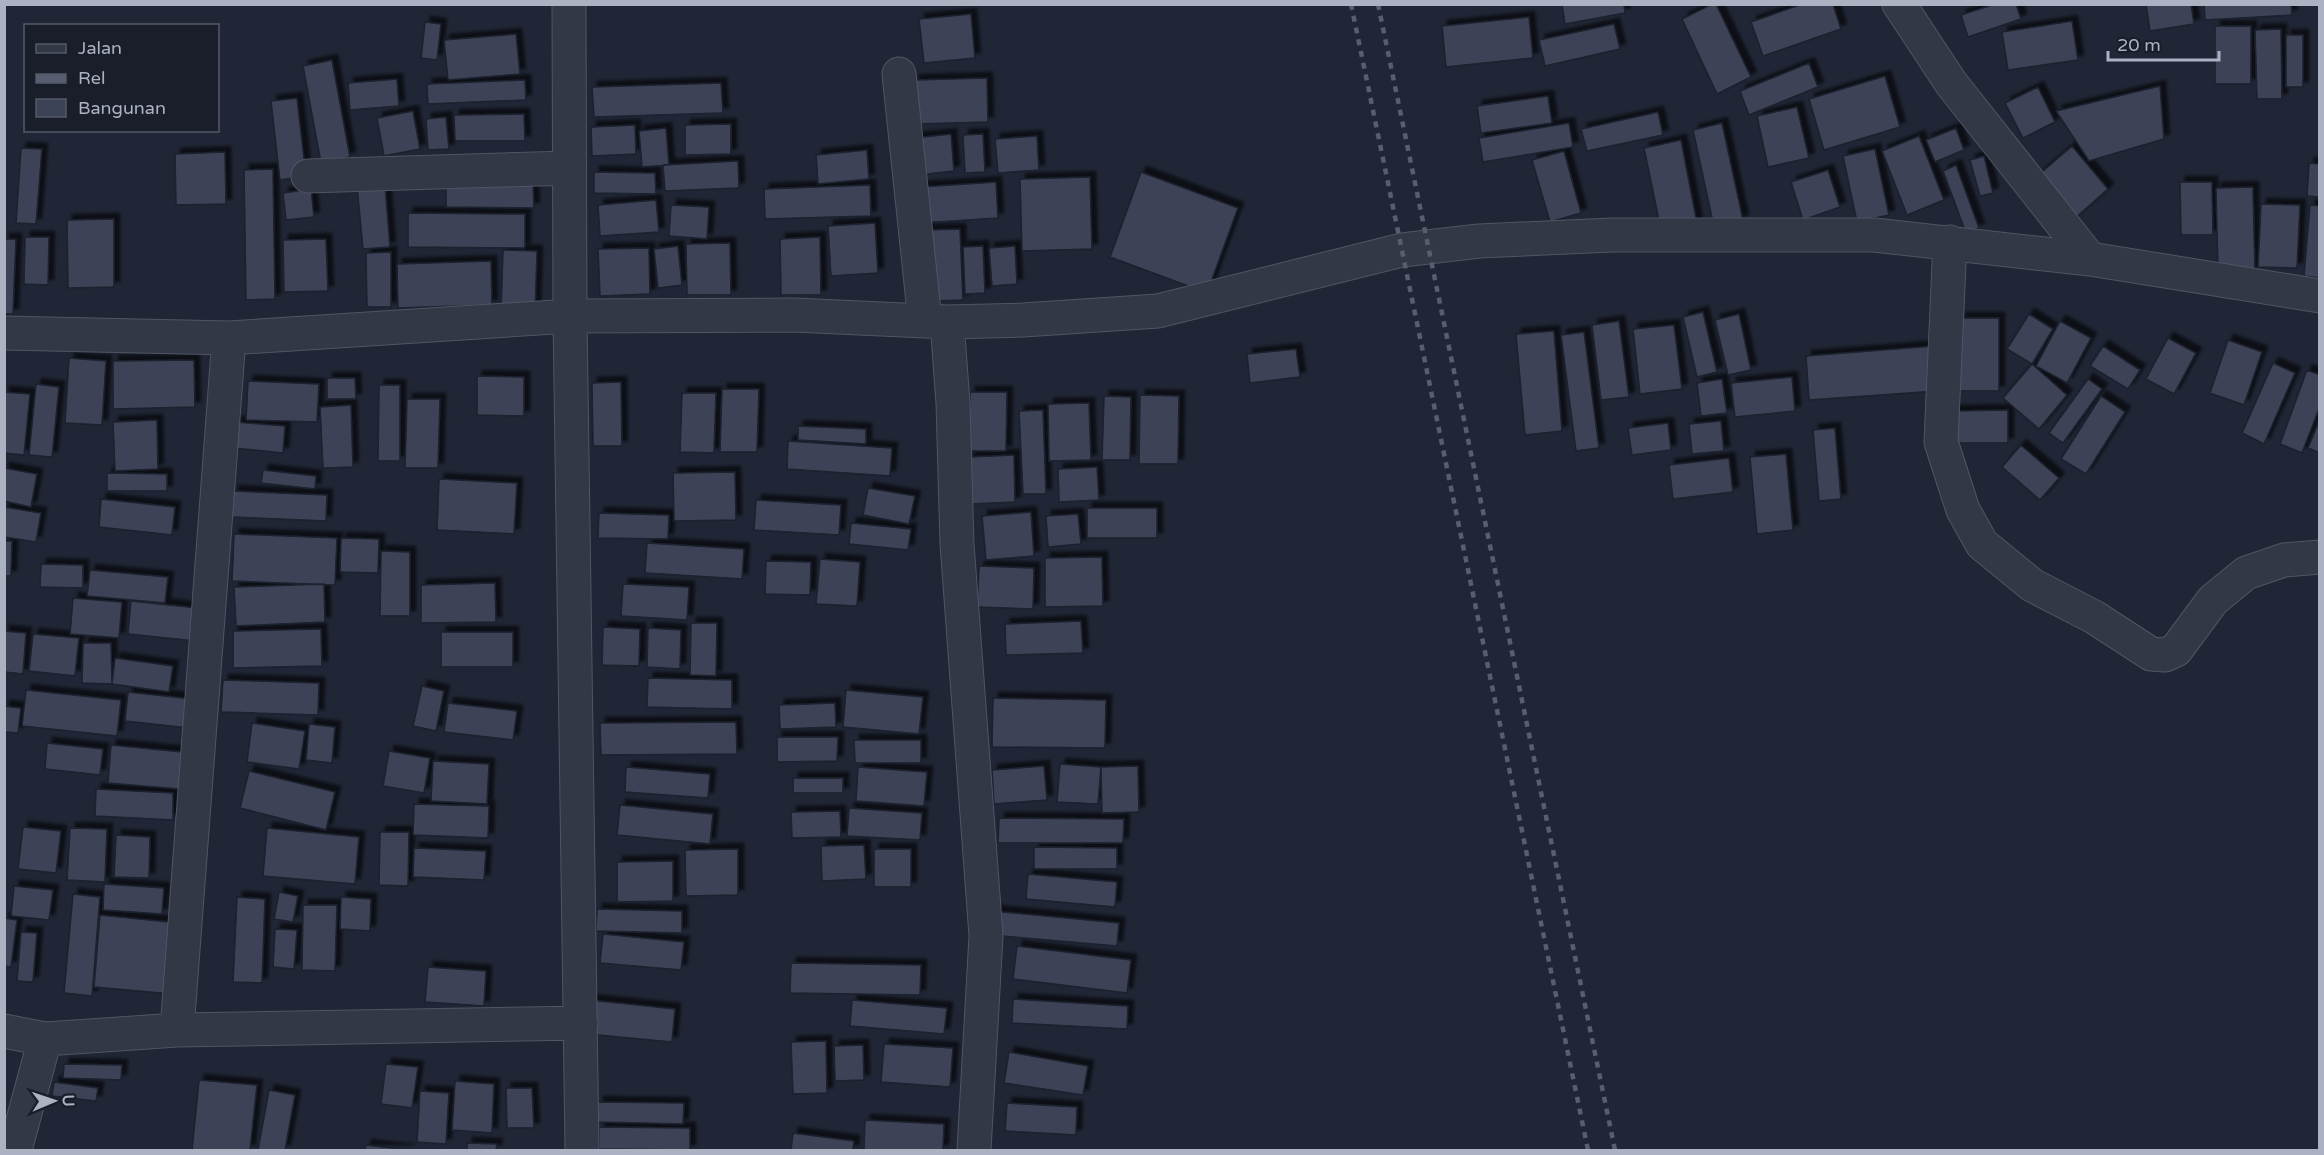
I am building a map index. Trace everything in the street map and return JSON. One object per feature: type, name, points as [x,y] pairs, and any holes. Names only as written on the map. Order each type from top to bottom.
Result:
[{"type":"street","points":[[569,4],[570,316],[582,1150]]},
{"type":"street","points":[[1899,4],[1951,83],[2090,259]]},
{"type":"street","points":[[898,74],[936,321],[953,403],[957,544],[986,936],[974,1150]]},
{"type":"street","points":[[308,176],[569,168]]},
{"type":"street","points":[[4,333],[229,338],[570,316],[794,315],[936,321],[1023,320],[1158,311],[1402,250],[1479,241],[1612,236],[1874,235],[2090,259],[2319,296]]},
{"type":"street","points":[[1950,242],[1941,442],[1962,510],[1982,544],[2032,585],[2094,617],[2151,654],[2165,655],[2176,650],[2214,600],[2246,573],[2284,560],[2319,557]]},
{"type":"street","points":[[177,1030],[229,338]]},
{"type":"street","points":[[4,1031],[45,1039],[177,1030],[581,1023]]},
{"type":"street","points":[[15,1150],[45,1039]]},
{"type":"building","points":[[1562,4],[1624,4],[1625,13],[1565,24]]},
{"type":"building","points":[[1716,4],[1751,77],[1717,94],[1682,19]]},
{"type":"building","points":[[1802,4],[1833,4],[1841,29],[1763,56],[1751,22]]},
{"type":"building","points":[[1995,4],[2016,4],[2021,19],[1968,37],[1961,15]]},
{"type":"building","points":[[2146,4],[2191,4],[2194,24],[2150,31]]},
{"type":"building","points":[[2204,4],[2291,4],[2292,15],[2205,20]]},
{"type":"building","points":[[971,14],[975,58],[924,63],[919,19]]},
{"type":"building","points":[[1529,17],[1533,58],[1446,67],[1442,26]]},
{"type":"building","points":[[2072,21],[2078,60],[2008,70],[2002,32]]},
{"type":"building","points":[[425,22],[441,24],[437,60],[421,58]]},
{"type":"building","points":[[1614,24],[1620,49],[1545,66],[1539,40]]},
{"type":"building","points":[[2215,26],[2251,26],[2251,84],[2215,84]]},
{"type":"building","points":[[2281,29],[2282,99],[2257,99],[2255,30]]},
{"type":"building","points":[[516,34],[520,74],[448,80],[444,40]]},
{"type":"building","points":[[2286,35],[2303,35],[2303,87],[2286,87]]},
{"type":"building","points":[[332,60],[350,157],[321,163],[303,66]]},
{"type":"building","points":[[1809,63],[1818,87],[1749,115],[1740,91]]},
{"type":"building","points":[[1885,76],[1900,127],[1824,150],[1809,99]]},
{"type":"building","points":[[987,78],[988,122],[915,124],[914,80]]},
{"type":"building","points":[[397,79],[399,106],[350,110],[348,83]]},
{"type":"building","points":[[525,80],[526,100],[428,104],[427,84]]},
{"type":"building","points":[[721,83],[723,113],[594,117],[592,87]]},
{"type":"building","points":[[2160,86],[2164,139],[2089,161],[2056,111]]},
{"type":"building","points":[[2038,87],[2055,122],[2023,138],[2005,103]]},
{"type":"building","points":[[1548,96],[1552,123],[1481,133],[1477,106]]},
{"type":"building","points":[[297,98],[306,176],[280,180],[271,101]]},
{"type":"building","points":[[1797,107],[1809,158],[1768,167],[1757,116]]},
{"type":"building","points":[[413,111],[420,149],[384,156],[377,118]]},
{"type":"building","points":[[1658,112],[1663,135],[1587,151],[1581,129]]},
{"type":"building","points":[[524,114],[525,141],[455,141],[454,115]]},
{"type":"building","points":[[446,117],[449,149],[428,150],[426,119]]},
{"type":"building","points":[[1569,123],[1573,147],[1483,162],[1479,138]]},
{"type":"building","points":[[1722,123],[1743,220],[1714,227],[1693,130]]},
{"type":"building","points":[[731,124],[731,154],[685,155],[685,125]]},
{"type":"building","points":[[635,125],[636,154],[592,156],[591,127]]},
{"type":"building","points":[[666,128],[669,165],[642,167],[639,131]]},
{"type":"building","points":[[1956,128],[1964,150],[1935,162],[1926,140]]},
{"type":"building","points":[[951,134],[954,171],[918,175],[914,138]]},
{"type":"building","points":[[983,134],[985,172],[965,173],[963,135]]},
{"type":"building","points":[[1037,136],[1039,170],[998,173],[995,139]]},
{"type":"building","points":[[1919,136],[1944,200],[1907,215],[1882,151]]},
{"type":"building","points":[[1681,140],[1697,223],[1661,230],[1644,148]]},
{"type":"building","points":[[2072,146],[2108,189],[2073,220],[2036,177]]},
{"type":"building","points":[[21,148],[42,149],[36,224],[16,223]]},
{"type":"building","points":[[1875,149],[1889,215],[1857,222],[1843,156]]},
{"type":"building","points":[[867,150],[869,179],[818,184],[816,155]]},
{"type":"building","points":[[1564,151],[1581,213],[1550,222],[1532,160]]},
{"type":"building","points":[[225,152],[226,204],[176,205],[175,154]]},
{"type":"building","points":[[1984,156],[1993,193],[1980,196],[1970,160]]},
{"type":"building","points":[[738,161],[739,188],[665,191],[663,165]]},
{"type":"building","points":[[2309,163],[2320,164],[2320,197],[2307,196]]},
{"type":"building","points":[[1956,165],[1979,228],[1966,233],[1943,171]]},
{"type":"building","points":[[273,169],[275,299],[246,300],[244,170]]},
{"type":"building","points":[[1828,170],[1840,207],[1803,220],[1791,182]]},
{"type":"building","points":[[594,172],[655,173],[656,194],[594,193]]},
{"type":"building","points":[[1141,172],[1238,208],[1207,293],[1110,257]]},
{"type":"building","points":[[1090,177],[1092,249],[1022,251],[1020,179]]},
{"type":"building","points":[[446,182],[533,182],[534,208],[446,207]]},
{"type":"building","points":[[996,182],[998,218],[922,223],[920,187]]},
{"type":"building","points":[[2180,182],[2212,182],[2213,235],[2181,235]]},
{"type":"building","points":[[385,184],[390,247],[363,249],[357,186]]},
{"type":"building","points":[[870,185],[871,216],[765,219],[764,189]]},
{"type":"building","points":[[2253,187],[2255,272],[2218,273],[2216,188]]},
{"type":"building","points":[[311,189],[314,217],[286,220],[283,193]]},
{"type":"building","points":[[656,200],[659,232],[600,236],[598,205]]},
{"type":"building","points":[[2261,204],[2300,205],[2297,268],[2258,267]]},
{"type":"building","points":[[671,205],[709,207],[707,239],[669,236]]},
{"type":"building","points":[[2310,205],[2320,206],[2320,278],[2304,276]]},
{"type":"building","points":[[408,213],[525,214],[525,248],[408,247]]},
{"type":"building","points":[[114,219],[114,287],[68,288],[67,220]]},
{"type":"building","points":[[875,223],[878,273],[831,276],[828,226]]},
{"type":"building","points":[[960,229],[963,300],[928,301],[926,230]]},
{"type":"building","points":[[25,237],[49,237],[48,285],[24,284]]},
{"type":"building","points":[[820,237],[821,295],[781,295],[780,239]]},
{"type":"building","points":[[4,239],[16,239],[13,314],[4,314]]},
{"type":"building","points":[[326,239],[328,291],[284,292],[283,240]]},
{"type":"building","points":[[730,243],[731,295],[687,295],[686,244]]},
{"type":"building","points":[[678,246],[682,285],[658,288],[654,249]]},
{"type":"building","points":[[983,246],[985,293],[965,294],[963,247]]},
{"type":"building","points":[[1015,246],[1017,284],[992,286],[989,248]]},
{"type":"building","points":[[649,248],[650,294],[600,296],[598,249]]},
{"type":"building","points":[[503,250],[537,251],[535,314],[501,313]]},
{"type":"building","points":[[391,252],[391,307],[367,307],[366,253]]},
{"type":"building","points":[[491,261],[492,305],[398,308],[397,264]]},
{"type":"building","points":[[1703,312],[1717,372],[1697,377],[1683,317]]},
{"type":"building","points":[[1739,314],[1751,370],[1728,375],[1715,320]]},
{"type":"building","points":[[2029,314],[2053,329],[2032,364],[2007,349]]},
{"type":"building","points":[[1960,318],[1999,318],[1999,391],[1960,391]]},
{"type":"building","points":[[1619,321],[1629,397],[1601,400],[1592,325]]},
{"type":"building","points":[[2060,321],[2091,338],[2067,383],[2036,366]]},
{"type":"building","points":[[1674,325],[1682,389],[1640,394],[1633,329]]},
{"type":"building","points":[[1554,331],[1562,431],[1525,435],[1516,334]]},
{"type":"building","points":[[1584,332],[1599,448],[1576,451],[1561,335]]},
{"type":"building","points":[[2168,338],[2196,353],[2174,394],[2146,379]]},
{"type":"building","points":[[2228,340],[2262,352],[2244,405],[2210,393]]},
{"type":"building","points":[[1934,346],[1937,391],[1809,400],[1806,356]]},
{"type":"building","points":[[2103,346],[2140,370],[2128,389],[2090,366]]},
{"type":"building","points":[[1296,349],[1300,377],[1250,383],[1247,354]]},
{"type":"building","points":[[69,358],[106,361],[102,425],[65,423]]},
{"type":"building","points":[[194,360],[195,407],[113,409],[113,361]]},
{"type":"building","points":[[2273,363],[2295,373],[2264,444],[2242,433]]},
{"type":"building","points":[[2032,364],[2067,395],[2039,429],[2003,398]]},
{"type":"building","points":[[2307,370],[2320,375],[2320,406],[2302,453],[2280,444]]},
{"type":"building","points":[[477,376],[524,377],[524,416],[477,415]]},
{"type":"building","points":[[1792,377],[1795,411],[1735,417],[1731,383]]},
{"type":"building","points":[[327,378],[355,378],[356,399],[327,399]]},
{"type":"building","points":[[1722,379],[1727,413],[1701,416],[1697,383]]},
{"type":"building","points":[[2088,379],[2102,389],[2063,443],[2049,433]]},
{"type":"building","points":[[248,381],[319,384],[317,422],[246,420]]},
{"type":"building","points":[[621,382],[622,446],[593,446],[592,383]]},
{"type":"building","points":[[36,384],[59,387],[52,457],[29,455]]},
{"type":"building","points":[[379,385],[400,385],[400,461],[378,461]]},
{"type":"building","points":[[722,389],[759,389],[757,452],[720,452]]},
{"type":"building","points":[[4,392],[30,394],[24,455],[4,453]]},
{"type":"building","points":[[970,392],[1007,392],[1006,451],[969,451]]},
{"type":"building","points":[[682,393],[716,393],[714,453],[680,452]]},
{"type":"building","points":[[1140,395],[1179,396],[1178,464],[1139,464]]},
{"type":"building","points":[[1104,396],[1131,397],[1130,460],[1102,460]]},
{"type":"building","points":[[2101,396],[2125,412],[2086,474],[2061,459]]},
{"type":"building","points":[[407,399],[440,399],[438,468],[405,468]]},
{"type":"building","points":[[1089,403],[1091,460],[1049,461],[1048,404]]},
{"type":"building","points":[[351,405],[353,467],[323,468],[320,407]]},
{"type":"building","points":[[1043,410],[1046,494],[1023,494],[1019,411]]},
{"type":"building","points":[[2008,410],[2008,443],[1952,443],[1951,411]]},
{"type":"building","points":[[2320,419],[2320,453],[2308,448]]},
{"type":"building","points":[[157,420],[158,469],[115,471],[113,422]]},
{"type":"building","points":[[1721,421],[1724,451],[1692,454],[1689,424]]},
{"type":"building","points":[[236,422],[285,426],[283,453],[234,448]]},
{"type":"building","points":[[1668,423],[1671,450],[1632,455],[1628,428]]},
{"type":"building","points":[[798,426],[866,429],[866,444],[798,440]]},
{"type":"building","points":[[1835,428],[1841,499],[1819,501],[1813,430]]},
{"type":"building","points":[[788,441],[892,448],[890,476],[787,469]]},
{"type":"building","points":[[2021,445],[2059,478],[2040,500],[2002,467]]},
{"type":"building","points":[[1786,454],[1793,530],[1757,534],[1750,457]]},
{"type":"building","points":[[1014,455],[1015,502],[971,504],[969,457]]},
{"type":"building","points":[[1729,458],[1733,492],[1673,499],[1669,465]]},
{"type":"building","points":[[1097,467],[1099,500],[1059,502],[1058,469]]},
{"type":"building","points":[[4,468],[37,474],[31,507],[4,501]]},
{"type":"building","points":[[263,470],[316,476],[315,489],[261,483]]},
{"type":"building","points":[[735,472],[736,520],[674,521],[673,473]]},
{"type":"building","points":[[107,473],[167,474],[167,491],[107,491]]},
{"type":"building","points":[[439,479],[517,483],[514,534],[437,530]]},
{"type":"building","points":[[868,488],[915,496],[909,524],[863,515]]},
{"type":"building","points":[[233,491],[327,495],[326,521],[232,517]]},
{"type":"building","points":[[101,499],[175,507],[172,535],[99,527]]},
{"type":"building","points":[[756,500],[841,505],[839,535],[754,530]]},
{"type":"building","points":[[4,507],[41,513],[36,542],[4,537]]},
{"type":"building","points":[[1087,508],[1157,508],[1157,538],[1087,538]]},
{"type":"building","points":[[1031,512],[1034,556],[986,560],[982,516]]},
{"type":"building","points":[[599,513],[669,515],[668,539],[598,538]]},
{"type":"building","points":[[1078,514],[1081,544],[1048,547],[1046,516]]},
{"type":"building","points":[[851,523],[911,529],[908,550],[849,544]]},
{"type":"building","points":[[234,534],[337,538],[335,585],[232,581]]},
{"type":"building","points":[[341,538],[379,539],[378,573],[340,572]]},
{"type":"building","points":[[4,541],[12,541],[11,576],[4,576]]},
{"type":"building","points":[[647,543],[744,549],[742,579],[645,573]]},
{"type":"building","points":[[381,551],[410,552],[410,616],[380,616]]},
{"type":"building","points":[[1102,557],[1103,606],[1045,607],[1045,558]]},
{"type":"building","points":[[820,559],[860,562],[857,606],[816,604]]},
{"type":"building","points":[[766,561],[811,562],[810,595],[765,594]]},
{"type":"building","points":[[41,564],[83,565],[83,588],[40,587]]},
{"type":"building","points":[[979,566],[1034,568],[1033,609],[977,607]]},
{"type":"building","points":[[90,570],[168,577],[165,603],[87,596]]},
{"type":"building","points":[[495,583],[496,622],[421,623],[421,585]]},
{"type":"building","points":[[324,584],[325,622],[236,626],[234,587]]},
{"type":"building","points":[[623,584],[689,587],[687,620],[621,616]]},
{"type":"building","points":[[73,598],[122,602],[119,638],[70,634]]},
{"type":"building","points":[[131,601],[198,608],[196,641],[128,634]]},
{"type":"building","points":[[1081,621],[1083,653],[1006,655],[1005,624]]},
{"type":"building","points":[[691,623],[717,623],[716,676],[690,675]]},
{"type":"building","points":[[603,627],[640,629],[639,666],[602,665]]},
{"type":"building","points":[[648,628],[681,630],[680,669],[647,667]]},
{"type":"building","points":[[321,629],[322,666],[233,668],[233,631]]},
{"type":"building","points":[[4,631],[26,633],[23,674],[4,672]]},
{"type":"building","points":[[441,632],[513,632],[513,667],[441,667]]},
{"type":"building","points":[[33,634],[79,638],[75,676],[29,671]]},
{"type":"building","points":[[83,643],[111,643],[112,684],[82,683]]},
{"type":"building","points":[[115,658],[173,666],[169,692],[112,684]]},
{"type":"building","points":[[648,678],[732,680],[732,709],[647,707]]},
{"type":"building","points":[[223,680],[319,683],[318,715],[221,712]]},
{"type":"building","points":[[422,686],[444,691],[436,731],[413,726]]},
{"type":"building","points":[[26,690],[121,700],[117,736],[22,726]]},
{"type":"building","points":[[846,690],[923,697],[919,734],[843,727]]},
{"type":"building","points":[[128,692],[192,699],[189,728],[125,721]]},
{"type":"building","points":[[993,698],[1106,700],[1105,748],[992,747]]},
{"type":"building","points":[[448,703],[517,711],[513,740],[444,732]]},
{"type":"building","points":[[835,703],[836,727],[780,729],[779,705]]},
{"type":"building","points":[[4,706],[21,708],[18,733],[4,732]]},
{"type":"building","points":[[736,722],[737,754],[601,755],[600,723]]},
{"type":"building","points":[[252,723],[305,731],[299,769],[247,762]]},
{"type":"building","points":[[309,724],[335,727],[332,763],[306,760]]},
{"type":"building","points":[[777,737],[838,737],[837,761],[777,762]]},
{"type":"building","points":[[854,740],[921,740],[921,763],[855,763]]},
{"type":"building","points":[[47,743],[103,749],[100,775],[45,769]]},
{"type":"building","points":[[111,745],[182,752],[179,789],[108,783]]},
{"type":"building","points":[[389,751],[430,758],[424,793],[383,786]]},
{"type":"building","points":[[433,761],[489,764],[487,804],[431,801]]},
{"type":"building","points":[[1060,764],[1101,767],[1098,804],[1057,802]]},
{"type":"building","points":[[1044,766],[1047,800],[994,804],[992,770]]},
{"type":"building","points":[[1138,766],[1139,812],[1102,813],[1101,767]]},
{"type":"building","points":[[626,767],[710,774],[708,798],[625,792]]},
{"type":"building","points":[[858,767],[927,772],[924,806],[856,801]]},
{"type":"building","points":[[249,771],[335,792],[326,830],[240,808]]},
{"type":"building","points":[[793,778],[843,778],[843,793],[793,793]]},
{"type":"building","points":[[96,789],[173,793],[173,820],[95,816]]},
{"type":"building","points":[[414,804],[489,806],[488,838],[413,835]]},
{"type":"building","points":[[620,805],[713,814],[710,844],[617,835]]},
{"type":"building","points":[[849,808],[922,813],[920,840],[847,836]]},
{"type":"building","points":[[840,811],[841,837],[792,838],[791,812]]},
{"type":"building","points":[[999,818],[1124,819],[1123,843],[998,843]]},
{"type":"building","points":[[23,827],[61,831],[56,873],[18,869]]},
{"type":"building","points":[[70,828],[107,829],[105,882],[67,880]]},
{"type":"building","points":[[267,828],[359,837],[355,884],[263,876]]},
{"type":"building","points":[[380,832],[409,832],[408,886],[379,885]]},
{"type":"building","points":[[116,835],[150,837],[149,878],[114,877]]},
{"type":"building","points":[[864,845],[866,879],[822,881],[821,846]]},
{"type":"building","points":[[1034,847],[1117,848],[1117,869],[1034,869]]},
{"type":"building","points":[[414,848],[486,851],[484,880],[413,877]]},
{"type":"building","points":[[738,849],[738,895],[686,896],[685,850]]},
{"type":"building","points":[[874,849],[911,849],[911,887],[874,887]]},
{"type":"building","points":[[673,861],[673,901],[617,902],[617,862]]},
{"type":"building","points":[[1028,874],[1117,882],[1115,907],[1026,899]]},
{"type":"building","points":[[104,884],[164,888],[162,914],[103,910]]},
{"type":"building","points":[[14,886],[53,890],[49,920],[11,916]]},
{"type":"building","points":[[279,892],[298,896],[293,922],[274,919]]},
{"type":"building","points":[[73,894],[100,897],[92,996],[64,993]]},
{"type":"building","points":[[237,897],[265,899],[262,983],[233,982]]},
{"type":"building","points":[[341,897],[371,899],[370,931],[340,929]]},
{"type":"building","points":[[303,905],[337,905],[335,971],[302,970]]},
{"type":"building","points":[[597,909],[682,911],[682,933],[596,931]]},
{"type":"building","points":[[993,911],[1119,923],[1117,946],[991,935]]},
{"type":"building","points":[[100,915],[179,923],[172,994],[94,987]]},
{"type":"building","points":[[4,918],[17,920],[11,967],[4,966]]},
{"type":"building","points":[[275,929],[297,930],[294,969],[273,967]]},
{"type":"building","points":[[21,932],[37,933],[33,982],[17,981]]},
{"type":"building","points":[[603,934],[684,942],[681,970],[600,963]]},
{"type":"building","points":[[1017,946],[1131,960],[1127,993],[1013,979]]},
{"type":"building","points":[[791,963],[921,965],[920,995],[790,993]]},
{"type":"building","points":[[428,967],[486,971],[484,1006],[425,1002]]},
{"type":"building","points":[[1013,999],[1128,1006],[1127,1029],[1012,1023]]},
{"type":"building","points":[[590,1000],[675,1009],[672,1042],[587,1034]]},
{"type":"building","points":[[852,1000],[947,1008],[944,1034],[850,1026]]},
{"type":"building","points":[[826,1041],[827,1093],[793,1094],[791,1042]]},
{"type":"building","points":[[884,1044],[953,1048],[950,1087],[881,1082]]},
{"type":"building","points":[[863,1045],[864,1080],[835,1081],[834,1046]]},
{"type":"building","points":[[1009,1052],[1088,1066],[1083,1095],[1004,1083]]},
{"type":"building","points":[[64,1064],[122,1065],[121,1080],[63,1078]]},
{"type":"building","points":[[386,1064],[418,1067],[412,1108],[381,1104]]},
{"type":"building","points":[[199,1080],[257,1085],[250,1150],[192,1150]]},
{"type":"building","points":[[455,1081],[494,1084],[492,1133],[452,1130]]},
{"type":"building","points":[[54,1082],[98,1088],[96,1101],[52,1096]]},
{"type":"building","points":[[506,1088],[532,1088],[534,1128],[507,1128]]},
{"type":"building","points":[[269,1090],[295,1095],[285,1150],[258,1150]]},
{"type":"building","points":[[420,1091],[449,1093],[446,1144],[417,1142]]},
{"type":"building","points":[[598,1102],[684,1103],[683,1124],[598,1122]]},
{"type":"building","points":[[1007,1103],[1077,1107],[1076,1135],[1005,1131]]},
{"type":"building","points":[[865,1120],[944,1124],[943,1150],[864,1150]]},
{"type":"building","points":[[599,1127],[690,1128],[690,1150],[599,1149]]},
{"type":"building","points":[[793,1133],[854,1141],[853,1150],[791,1150]]},
{"type":"building","points":[[467,1143],[497,1144],[496,1150],[467,1150]]},
{"type":"building","points":[[366,1145],[409,1150],[365,1150]]},
{"type":"railway","points":[[1351,4],[1588,1150]]},
{"type":"railway","points":[[1378,4],[1615,1150]]}]
